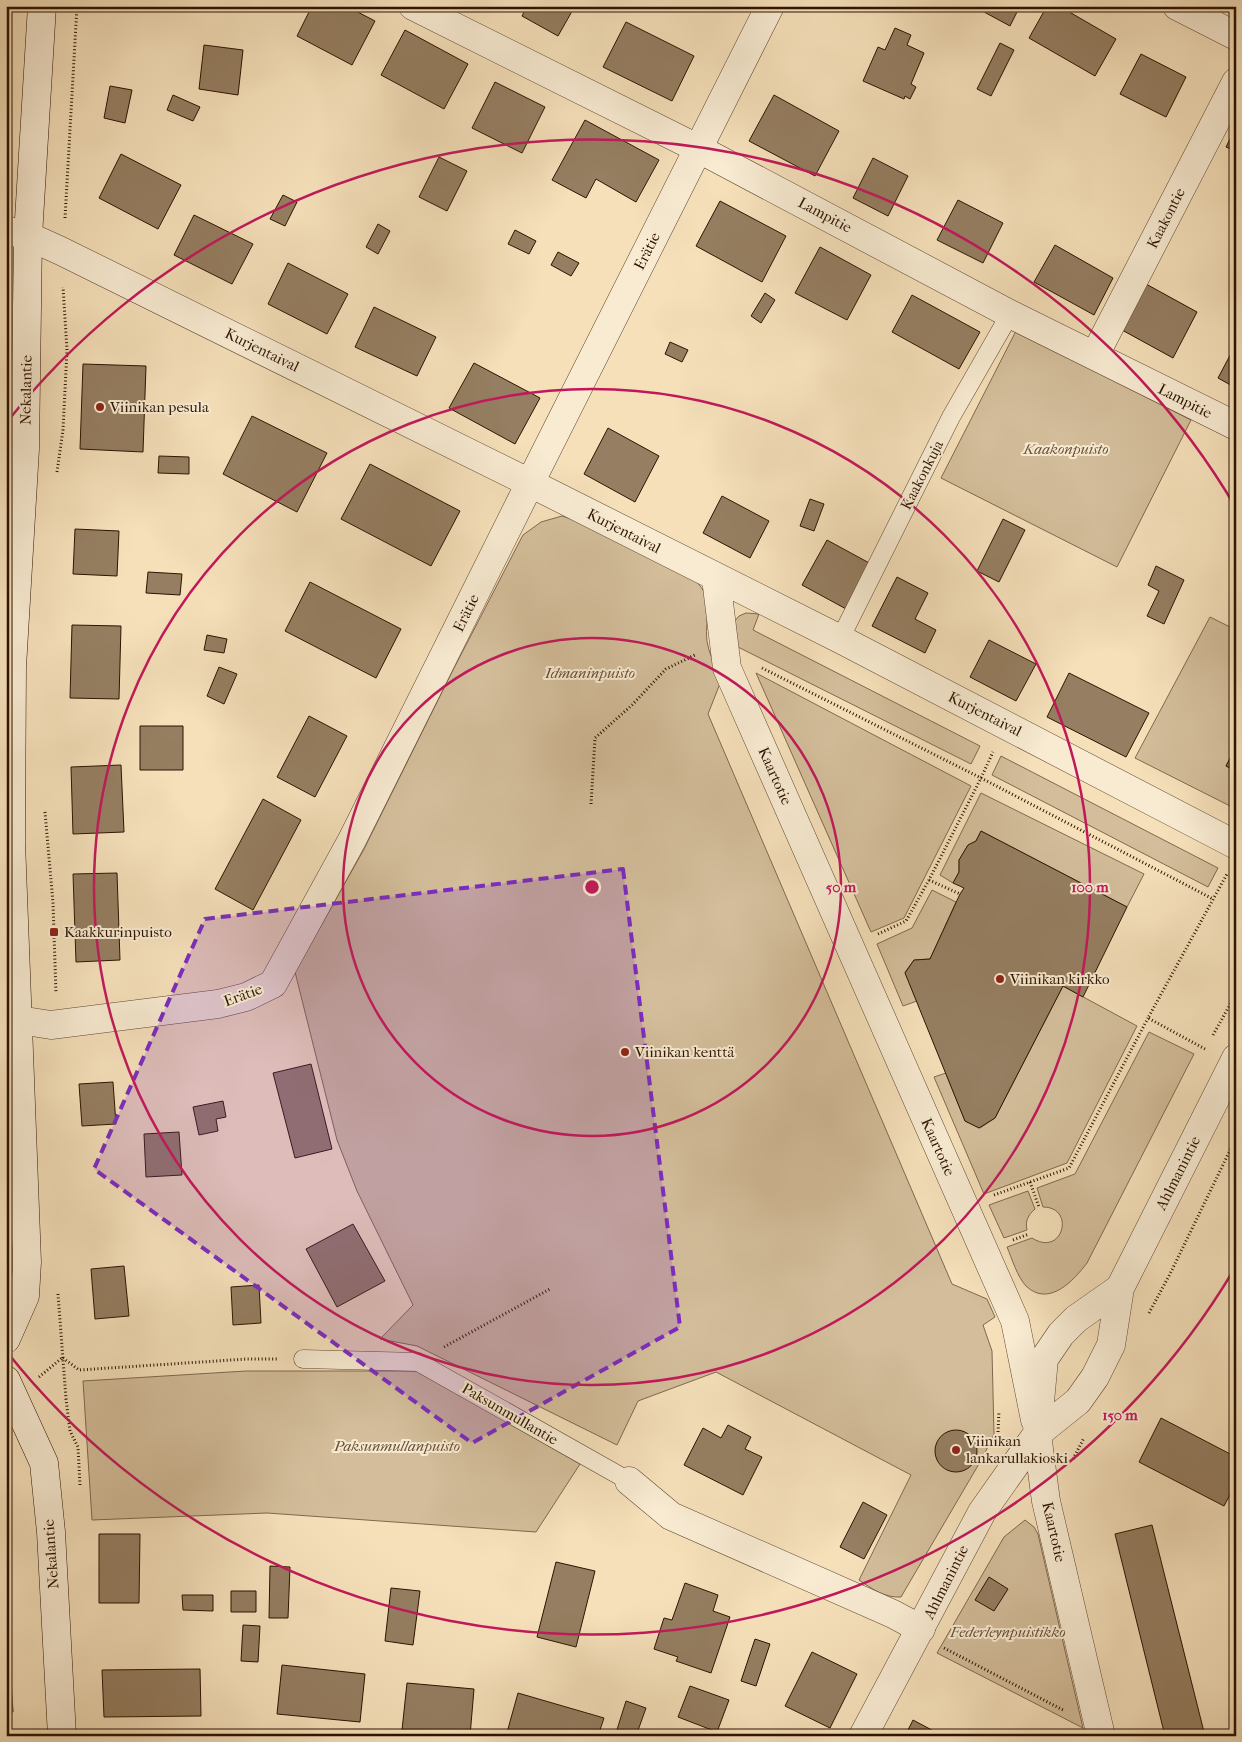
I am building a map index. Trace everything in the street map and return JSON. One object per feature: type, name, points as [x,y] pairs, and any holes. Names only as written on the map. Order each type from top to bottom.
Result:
[{"type":"street","name":"Nekalantie","points":[[6,1339],[25,1296],[27,1262],[12,1019],[12,676],[26,449],[17,233],[42,6]]},
{"type":"street","name":"Lampitie","points":[[413,6],[699,149],[1010,314],[1236,426]]},
{"type":"street","name":"Erätie","points":[[12,1019],[41,1024],[56,1024],[218,1004],[246,997],[273,984],[352,840],[770,6]]},
{"type":"street","points":[[1177,6],[1236,36]]},
{"type":"street","name":"Kaakontie","points":[[1095,355],[1236,82]]},
{"type":"street","name":"Kurjentaival","points":[[17,233],[61,251],[840,639],[1004,724],[1233,855]]},
{"type":"street","name":"Kaartotie","points":[[716,578],[727,668],[1015,1321],[1038,1434],[1046,1501],[1100,1732]]},
{"type":"street","name":"Ahlmanintie","points":[[863,1736],[928,1636],[982,1512],[1038,1434],[1078,1401],[1095,1377],[1111,1346],[1120,1288],[1236,1058]]},
{"type":"street","name":"Ahlmanintie","points":[[1038,1434],[1044,1359],[1061,1334],[1076,1319],[1120,1288]]},
{"type":"street","name":"Nekalantie","points":[[6,1380],[44,1463],[51,1532],[62,1736]]},
{"type":"street","name":"Paksunmullantie","points":[[629,1482],[671,1516],[893,1614],[928,1636]]},
{"type":"lane","name":"Kaakonkuja","points":[[840,639],[951,417],[1010,314]]},
{"type":"lane","name":"Paksunmullantie","points":[[303,1359],[418,1362],[629,1482]]},
{"type":"path","points":[[56,478],[64,430],[67,350],[61,251],[66,213],[77,6]]},
{"type":"path","points":[[590,804],[595,738],[632,706],[666,669],[693,655],[725,650]]},
{"type":"path","points":[[754,664],[981,778],[1213,899]]},
{"type":"path","points":[[874,935],[906,921],[930,880],[981,778],[1004,724]]},
{"type":"path","points":[[44,810],[53,903],[56,1024]]},
{"type":"path","points":[[987,1197],[1069,1168],[1213,899],[1233,855]]},
{"type":"path","points":[[930,880],[960,894]]},
{"type":"path","points":[[1202,1056],[1236,994]]},
{"type":"path","points":[[1148,1018],[1205,1049]]},
{"type":"path","points":[[1030,1182],[1039,1207]]},
{"type":"path","points":[[58,1285],[62,1358],[70,1431],[78,1447]]},
{"type":"path","points":[[418,1362],[550,1289]]},
{"type":"path","points":[[62,1358],[79,1370],[248,1359],[303,1359]]},
{"type":"path","points":[[38,1378],[62,1358]]},
{"type":"path","points":[[998,1436],[999,1409]]},
{"type":"path","points":[[928,1636],[1100,1732]]},
{"type":"highlighted area","points":[[623,869],[680,1327],[472,1443],[94,1169],[205,919]]},
{"type":"green space","name":"Kaakonpuisto","points":[[1016,331],[1191,420],[1117,567],[941,478]]},
{"type":"green space","name":"Idmaninpuisto","points":[[562,516],[586,524],[694,579],[701,587],[708,609],[707,641],[721,681],[708,714],[952,1284],[987,1299],[995,1317],[983,1325],[992,1351],[994,1434],[983,1457],[901,1597],[895,1597],[874,1590],[859,1580],[911,1475],[716,1372],[638,1401],[617,1445],[417,1346],[380,1339],[413,1305],[357,1191],[337,1140],[295,972],[363,851],[523,535],[541,522]]},
{"type":"green space","points":[[746,613],[759,614],[753,630],[980,746],[971,764],[734,645],[733,623],[739,616]]},
{"type":"green space","points":[[1210,617],[1236,630],[1236,747],[1226,766],[1236,771],[1236,809],[1135,758]]},
{"type":"green space","points":[[756,673],[971,786],[904,918],[871,932]]},
{"type":"green space","points":[[1001,756],[1218,868],[1208,887],[992,775]]},
{"type":"green space","points":[[981,793],[1144,874],[1127,907],[981,831],[976,841],[968,845],[959,860],[959,872],[953,883],[940,875]]},
{"type":"green space","points":[[932,890],[956,902],[930,959],[914,960],[905,972],[917,1001],[903,1006],[877,944],[912,928]]},
{"type":"green space","points":[[1063,986],[1137,1026],[1067,1163],[984,1194],[934,1077],[946,1073],[965,1121],[980,1128],[995,1118]]},
{"type":"green space","points":[[1149,1032],[1194,1054],[1087,1263],[1068,1284],[1060,1289],[1052,1293],[1043,1294],[1035,1292],[1026,1286],[1020,1277],[1007,1247],[1032,1238],[1043,1242],[1051,1242],[1058,1237],[1062,1222],[1060,1215],[1053,1209],[1043,1207],[1037,1188],[1075,1174]]},
{"type":"green space","points":[[1028,1191],[1035,1209],[1028,1218],[1027,1230],[1004,1238],[989,1205]]},
{"type":"green space","name":"Paksunmullanpuisto","points":[[246,1371],[419,1371],[580,1464],[536,1532],[267,1513],[92,1520],[83,1381]]},
{"type":"green space","name":"Federleynpuistikko","points":[[1025,1520],[1034,1527],[1038,1534],[1083,1728],[937,1653],[1004,1537]]},
{"type":"building","points":[[312,6],[346,6],[375,21],[352,65],[297,36]]},
{"type":"building","points":[[527,6],[575,6],[558,36],[522,16]]},
{"type":"building","points":[[973,6],[1020,6],[1010,26]]},
{"type":"building","points":[[1047,6],[1059,6],[1116,39],[1095,76],[1029,38]]},
{"type":"building","points":[[626,22],[694,56],[672,101],[603,67]]},
{"type":"building","points":[[895,28],[911,35],[907,45],[924,53],[911,84],[916,87],[910,99],[905,96],[904,99],[863,81],[878,47],[885,50]]},
{"type":"building","points":[[405,30],[468,64],[444,109],[381,75]]},
{"type":"building","points":[[1000,43],[1014,50],[991,96],[977,89]]},
{"type":"building","points":[[204,45],[243,50],[238,95],[199,89]]},
{"type":"building","points":[[1141,54],[1186,77],[1166,117],[1120,94]]},
{"type":"building","points":[[495,82],[545,107],[522,153],[472,128]]},
{"type":"building","points":[[110,86],[132,90],[125,123],[104,118]]},
{"type":"building","points":[[173,95],[200,107],[193,121],[167,110]]},
{"type":"building","points":[[774,95],[839,131],[815,176],[749,141]]},
{"type":"building","points":[[585,120],[659,160],[636,202],[596,179],[586,198],[552,180]]},
{"type":"building","points":[[1236,127],[1236,151],[1226,147]]},
{"type":"building","points":[[121,154],[181,185],[158,229],[99,198]]},
{"type":"building","points":[[439,157],[467,171],[447,211],[419,197]]},
{"type":"building","points":[[873,158],[908,176],[888,216],[853,198]]},
{"type":"building","points":[[283,195],[297,202],[285,226],[270,219]]},
{"type":"building","points":[[958,200],[1003,223],[983,263],[937,240]]},
{"type":"building","points":[[720,201],[786,236],[762,282],[696,246]]},
{"type":"building","points":[[194,215],[253,244],[232,284],[174,255]]},
{"type":"building","points":[[378,224],[390,231],[378,254],[366,247]]},
{"type":"building","points":[[515,230],[536,241],[529,254],[508,244]]},
{"type":"building","points":[[1055,245],[1113,278],[1094,315],[1034,282]]},
{"type":"building","points":[[820,247],[871,275],[847,320],[795,293]]},
{"type":"building","points":[[558,252],[579,263],[571,276],[551,265]]},
{"type":"building","points":[[288,263],[348,294],[327,334],[268,304]]},
{"type":"building","points":[[1146,284],[1197,312],[1173,358],[1122,330]]},
{"type":"building","points":[[765,293],[775,300],[761,323],[751,316]]},
{"type":"building","points":[[912,295],[980,332],[959,369],[892,332]]},
{"type":"building","points":[[374,307],[436,337],[417,376],[355,347]]},
{"type":"building","points":[[670,342],[688,350],[682,362],[665,354]]},
{"type":"building","points":[[1236,346],[1236,388],[1218,378]]},
{"type":"building","points":[[474,363],[540,398],[515,444],[449,408]]},
{"type":"building","points":[[83,364],[146,366],[143,452],[80,449]]},
{"type":"building","points":[[252,416],[327,453],[297,512],[223,474]]},
{"type":"building","points":[[608,428],[659,456],[635,502],[584,474]]},
{"type":"building","points":[[159,456],[189,457],[189,474],[158,473]]},
{"type":"building","points":[[370,464],[460,511],[431,566],[341,519]]},
{"type":"building","points":[[722,496],[769,521],[750,558],[703,533]]},
{"type":"building","points":[[810,499],[824,504],[814,531],[800,526]]},
{"type":"building","points":[[1003,519],[1025,530],[999,582],[977,571]]},
{"type":"building","points":[[75,529],[119,531],[117,576],[73,574]]},
{"type":"building","points":[[827,540],[873,565],[848,610],[802,585]]},
{"type":"building","points":[[1156,566],[1184,580],[1164,624],[1147,616],[1159,591],[1148,585]]},
{"type":"building","points":[[148,572],[182,574],[180,595],[146,593]]},
{"type":"building","points":[[897,577],[928,593],[915,619],[936,630],[925,653],[872,626]]},
{"type":"building","points":[[310,582],[401,629],[376,678],[285,631]]},
{"type":"building","points":[[72,625],[121,626],[119,699],[70,698]]},
{"type":"building","points":[[207,635],[227,639],[224,653],[204,650]]},
{"type":"building","points":[[989,640],[1036,664],[1016,701],[970,677]]},
{"type":"building","points":[[219,667],[237,674],[224,704],[207,696]]},
{"type":"building","points":[[1069,673],[1149,713],[1126,757],[1047,717]]},
{"type":"building","points":[[309,716],[347,736],[315,797],[277,777]]},
{"type":"building","points":[[140,726],[183,726],[183,770],[140,770]]},
{"type":"building","points":[[1236,747],[1236,771],[1226,766]]},
{"type":"building","points":[[121,765],[124,832],[73,834],[71,767]]},
{"type":"building","points":[[263,799],[301,820],[253,910],[215,889]]},
{"type":"building","name":"Viinikan kirkko","points":[[981,831],[1127,907],[1083,997],[1063,986],[995,1118],[979,1128],[965,1121],[905,973],[914,960],[930,959],[964,888],[953,883],[959,872],[959,860],[968,845],[976,841]]},
{"type":"building","points":[[117,873],[120,960],[76,962],[73,874]]},
{"type":"building","points":[[311,1064],[332,1149],[295,1158],[273,1073]]},
{"type":"building","points":[[113,1082],[116,1124],[82,1126],[79,1084]]},
{"type":"building","points":[[223,1101],[226,1117],[216,1119],[218,1131],[199,1135],[193,1107]]},
{"type":"building","points":[[179,1132],[182,1175],[146,1177],[144,1134]]},
{"type":"building","points":[[353,1224],[385,1281],[337,1307],[306,1249]]},
{"type":"building","points":[[124,1266],[129,1316],[95,1319],[91,1269]]},
{"type":"building","points":[[259,1285],[261,1323],[233,1325],[231,1287]]},
{"type":"building","points":[[1161,1418],[1236,1457],[1236,1483],[1224,1506],[1139,1462]]},
{"type":"building","points":[[728,1425],[751,1437],[745,1449],[762,1457],[743,1495],[684,1465],[703,1428],[721,1438]]},
{"type":"building","name":"Viinikan lankarullakioski","points":[[956,1430],[971,1436],[977,1451],[971,1466],[956,1472],[941,1466],[935,1451],[941,1436]]},
{"type":"building","points":[[863,1502],[887,1515],[864,1559],[840,1547]]},
{"type":"building","points":[[1152,1525],[1205,1736],[1165,1736],[1115,1534]]},
{"type":"building","points":[[99,1534],[140,1534],[139,1603],[99,1603]]},
{"type":"building","points":[[556,1562],[595,1571],[576,1647],[537,1637]]},
{"type":"building","points":[[270,1566],[290,1567],[288,1618],[269,1618]]},
{"type":"building","points":[[989,1577],[1008,1589],[994,1611],[975,1600]]},
{"type":"building","points":[[685,1583],[718,1595],[713,1611],[730,1617],[711,1673],[676,1661],[678,1657],[654,1649],[664,1618],[672,1620]]},
{"type":"building","points":[[391,1588],[420,1591],[413,1645],[385,1641]]},
{"type":"building","points":[[231,1591],[256,1591],[256,1612],[231,1612]]},
{"type":"building","points":[[182,1595],[213,1595],[213,1611],[183,1610]]},
{"type":"building","points":[[243,1625],[260,1626],[258,1662],[241,1661]]},
{"type":"building","points":[[755,1639],[770,1644],[756,1686],[741,1681]]},
{"type":"building","points":[[812,1652],[857,1674],[830,1728],[785,1706]]},
{"type":"building","points":[[6,1665],[10,1665],[13,1712],[6,1713]]},
{"type":"building","points":[[282,1665],[365,1674],[360,1722],[277,1714]]},
{"type":"building","points":[[200,1669],[201,1716],[104,1717],[102,1670]]},
{"type":"building","points":[[407,1683],[474,1689],[470,1736],[402,1730]]},
{"type":"building","points":[[690,1686],[729,1700],[717,1732],[678,1717]]},
{"type":"building","points":[[518,1693],[604,1718],[598,1736],[506,1736]]},
{"type":"building","points":[[626,1701],[646,1708],[636,1736],[615,1736]]},
{"type":"building","points":[[913,1720],[943,1736],[905,1736]]},
{"type":"place","name":"Viinikan pesula","points":[[100,407]]},
{"type":"place","name":"Kaakkurinpuisto","points":[[54,932]]},
{"type":"place","name":"Viinikan kirkko","points":[[1000,979]]},
{"type":"place","name":"Viinikan kenttä","points":[[625,1052]]},
{"type":"place","name":"Viinikan lankarullakioski","points":[[956,1450]]}]
